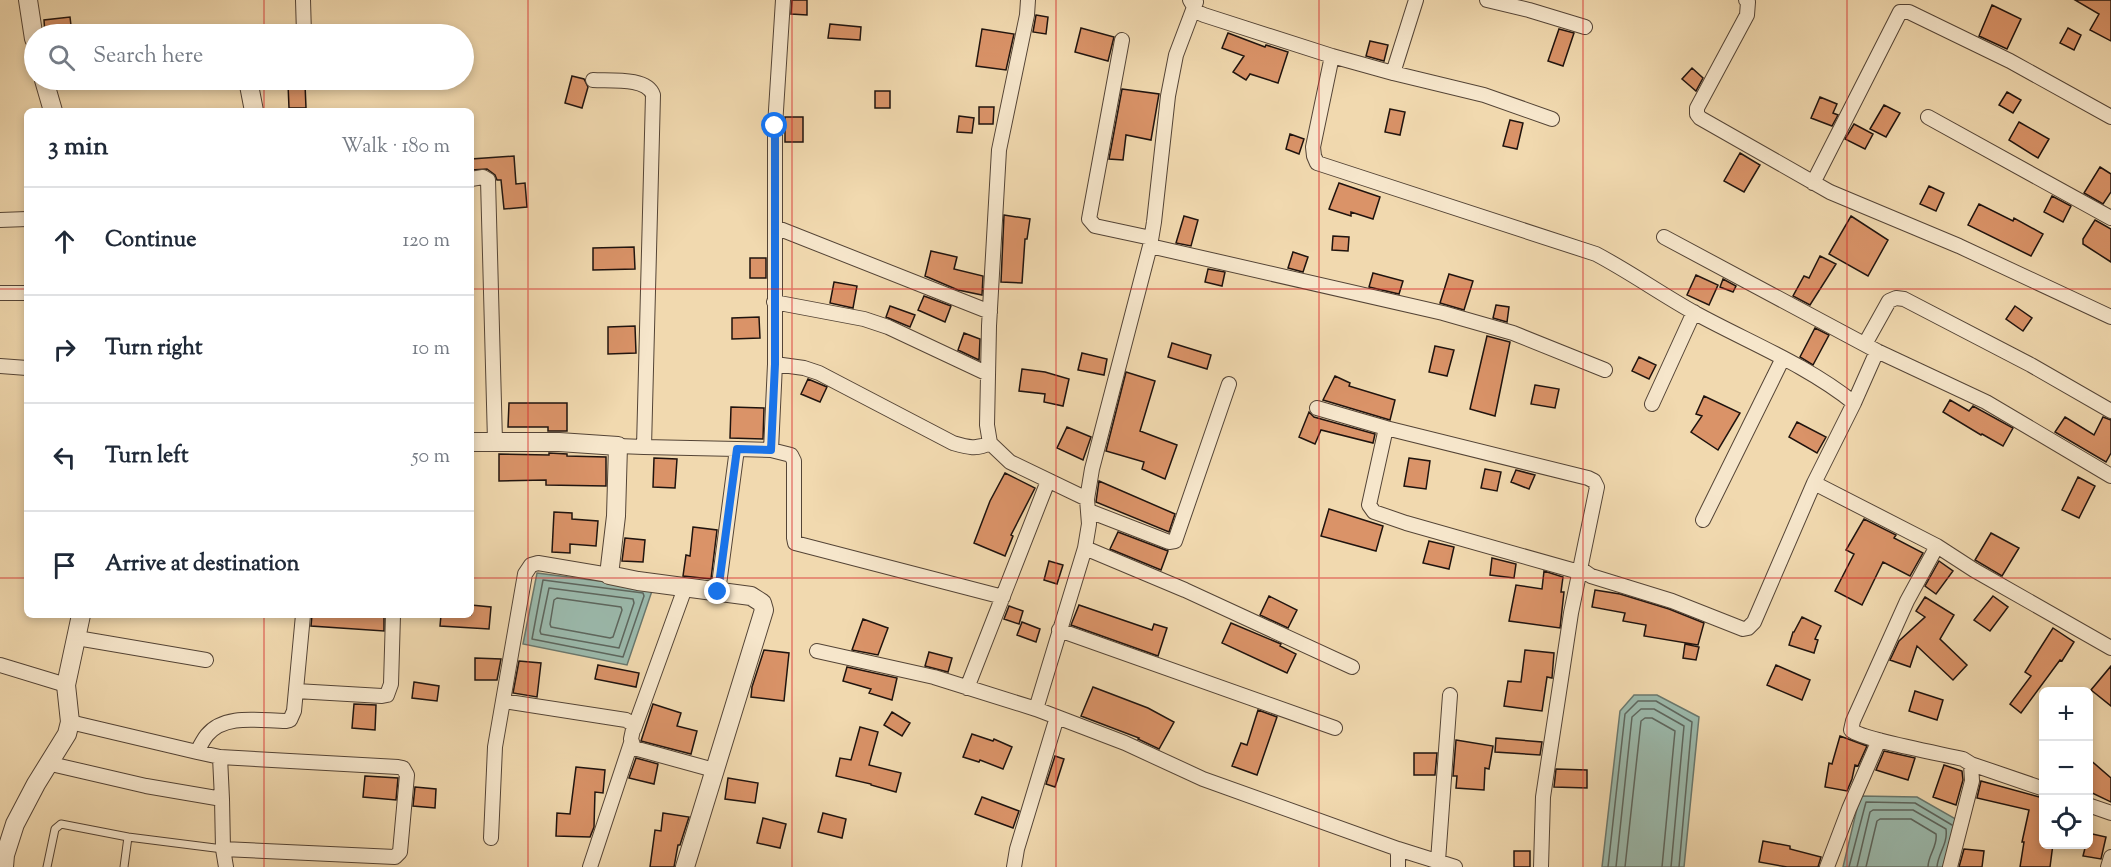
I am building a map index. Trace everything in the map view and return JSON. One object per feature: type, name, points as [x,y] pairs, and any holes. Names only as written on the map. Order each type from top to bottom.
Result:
[{"type":"street","points":[[28,0],[32,24]]},
{"type":"street","points":[[303,0],[304,24]]},
{"type":"street","points":[[771,450],[775,364],[775,126],[783,0]]},
{"type":"street","points":[[1028,0],[1027,15],[999,150],[988,374],[987,425],[990,443],[1010,462],[1088,505],[1169,542],[1175,540],[1229,384]]},
{"type":"street","points":[[1393,73],[1416,0]]},
{"type":"street","points":[[1486,0],[1585,27]]},
{"type":"street","points":[[1746,0],[1748,2],[1747,15],[1697,108],[1697,114],[1706,122],[1813,183],[1959,246],[2111,317]]},
{"type":"street","points":[[1193,2],[1204,15],[1332,56],[1484,95],[1552,118]]},
{"type":"street","points":[[1036,709],[1085,548],[1089,524],[1088,505],[1092,469],[1150,242],[1168,96],[1176,55],[1193,2]]},
{"type":"street","points":[[1813,183],[1900,12],[1909,12],[2010,61],[2111,117]]},
{"type":"street","points":[[1122,40],[1089,219],[1095,226],[1150,242],[1443,313],[1513,333],[1605,370]]},
{"type":"street","points":[[1332,56],[1313,147],[1317,163],[1596,254],[1629,271],[1694,312],[1783,358],[1854,403]]},
{"type":"street","points":[[593,80],[642,83],[651,89],[653,95],[644,447]]},
{"type":"street","points":[[47,90],[52,108]]},
{"type":"street","points":[[250,90],[253,108]]},
{"type":"street","points":[[1928,117],[2111,218]]},
{"type":"street","points":[[474,178],[483,177],[488,180],[495,441]]},
{"type":"street","points":[[0,220],[24,219]]},
{"type":"street","points":[[775,227],[990,312]]},
{"type":"street","points":[[1664,237],[1877,351],[1986,402],[2111,476]]},
{"type":"street","points":[[0,293],[24,293]]},
{"type":"street","points":[[1865,344],[1888,302],[1896,298],[1904,299],[2031,365],[2111,411]]},
{"type":"street","points":[[774,302],[864,319],[888,327],[988,374]]},
{"type":"street","points":[[1652,404],[1694,312]]},
{"type":"street","points":[[1386,428],[1369,505],[1371,510],[1406,523],[1572,570],[1581,569],[1591,576],[1672,601],[1743,629],[1752,626],[1759,612],[1814,483],[1877,351]]},
{"type":"street","points":[[1703,520],[1783,358]]},
{"type":"street","points":[[775,364],[804,368],[819,373],[953,443],[972,448],[990,443]]},
{"type":"street","points":[[0,366],[24,368]]},
{"type":"street","points":[[1317,408],[1594,481],[1598,487],[1571,613],[1543,797],[1541,867]]},
{"type":"street","points":[[474,442],[559,441],[618,446],[771,450],[791,456],[794,461],[795,543],[1003,597]]},
{"type":"street","points":[[609,575],[616,516],[618,446]]},
{"type":"street","points":[[718,592],[737,449]]},
{"type":"street","points":[[968,688],[1048,481]]},
{"type":"street","points":[[1814,483],[1937,546],[1993,581],[2111,648]]},
{"type":"street","points":[[1937,546],[1907,601],[1851,730],[1854,733],[1879,740],[1963,759],[1971,764],[2039,788]]},
{"type":"street","points":[[1085,548],[1185,590],[1352,667]]},
{"type":"street","points":[[491,838],[495,747],[525,574],[531,565],[538,563],[638,581],[756,598],[762,603],[764,610],[685,867]]},
{"type":"street","points":[[590,867],[634,729],[685,588]]},
{"type":"street","points":[[4,867],[5,855],[15,824],[36,784],[51,764],[67,734],[70,722],[66,685],[80,618]]},
{"type":"street","points":[[197,752],[208,734],[219,725],[234,720],[290,720],[294,711],[303,618]]},
{"type":"street","points":[[296,691],[382,696],[387,694],[391,684],[393,618]]},
{"type":"street","points":[[1059,630],[1335,728]]},
{"type":"street","points":[[77,638],[206,660]]},
{"type":"street","points":[[817,651],[934,677],[1036,709],[1125,743],[1203,779],[1455,867]]},
{"type":"street","points":[[0,665],[66,685]]},
{"type":"street","points":[[1438,861],[1450,694]]},
{"type":"street","points":[[503,701],[626,720],[632,722],[634,729]]},
{"type":"street","points":[[1014,867],[1017,849],[1057,717]]},
{"type":"street","points":[[70,722],[220,757],[398,767],[403,768],[407,775],[400,852],[395,857],[223,849]]},
{"type":"street","points":[[1827,867],[1879,740]]},
{"type":"street","points":[[631,744],[639,750],[714,770]]},
{"type":"street","points":[[220,757],[223,849],[226,867]]},
{"type":"street","points":[[51,764],[146,786],[222,799]]},
{"type":"street","points":[[1950,867],[1972,781],[1971,764]]},
{"type":"street","points":[[2093,807],[2111,813]]},
{"type":"street","points":[[1398,849],[1398,867]]},
{"type":"street","points":[[2108,867],[2111,857]]},
{"type":"lane","points":[[47,867],[55,829],[61,824],[128,837],[223,849]]},
{"type":"lane","points":[[124,867],[128,837]]},
{"type":"water","points":[[537,573],[653,588],[627,665],[523,644]]},
{"type":"water","points":[[1634,695],[1657,695],[1699,717],[1684,867],[1602,867],[1620,711]]},
{"type":"water","points":[[1860,796],[1917,797],[1961,822],[1949,867],[1843,867]]},
{"type":"building","points":[[792,0],[807,0],[807,15],[791,14]]},
{"type":"building","points":[[2075,0],[2111,0],[2111,41],[2090,30],[2099,14]]},
{"type":"building","points":[[1992,5],[2021,19],[2007,49],[1979,36]]},
{"type":"building","points":[[1036,15],[1048,17],[1046,34],[1033,32]]},
{"type":"building","points":[[70,17],[71,24],[44,24],[44,20]]},
{"type":"building","points":[[830,24],[861,27],[860,40],[828,38]]},
{"type":"building","points":[[1081,28],[1114,37],[1108,61],[1075,52]]},
{"type":"building","points":[[2068,28],[2081,35],[2074,50],[2060,43]]},
{"type":"building","points":[[982,29],[1014,34],[1006,70],[976,66]]},
{"type":"building","points":[[1559,29],[1574,33],[1563,66],[1548,61]]},
{"type":"building","points":[[1228,33],[1265,47],[1266,45],[1288,52],[1278,83],[1250,74],[1246,80],[1233,72],[1244,56],[1222,48]]},
{"type":"building","points":[[1370,41],[1388,45],[1384,61],[1366,56]]},
{"type":"building","points":[[1692,68],[1703,78],[1696,91],[1682,79]]},
{"type":"building","points":[[572,76],[584,79],[588,87],[582,108],[565,103]]},
{"type":"building","points":[[1122,89],[1159,94],[1151,140],[1126,135],[1123,160],[1109,159]]},
{"type":"building","points":[[288,90],[305,90],[306,108],[289,108]]},
{"type":"building","points":[[875,91],[890,91],[890,108],[875,108]]},
{"type":"building","points":[[2007,92],[2021,100],[2013,113],[1999,105]]},
{"type":"building","points":[[1820,97],[1837,104],[1833,113],[1838,115],[1832,126],[1811,118]]},
{"type":"building","points":[[1884,105],[1900,113],[1886,137],[1870,129]]},
{"type":"building","points":[[979,107],[994,107],[993,124],[979,124]]},
{"type":"building","points":[[1390,109],[1405,112],[1400,135],[1385,132]]},
{"type":"building","points":[[959,116],[974,118],[972,133],[957,132]]},
{"type":"building","points":[[785,117],[803,117],[803,142],[785,142]]},
{"type":"building","points":[[1510,120],[1523,123],[1517,149],[1503,146]]},
{"type":"building","points":[[2019,122],[2049,139],[2038,158],[2009,140]]},
{"type":"building","points":[[1854,124],[1873,134],[1865,149],[1845,139]]},
{"type":"building","points":[[1290,134],[1304,139],[1299,154],[1286,149]]},
{"type":"building","points":[[1740,153],[1760,165],[1744,192],[1724,181]]},
{"type":"building","points":[[514,156],[516,184],[525,183],[527,207],[504,209],[501,180],[497,180],[495,175],[487,169],[474,170],[474,159]]},
{"type":"building","points":[[2100,167],[2111,174],[2111,192],[2103,204],[2084,193]]},
{"type":"building","points":[[1339,183],[1380,197],[1373,219],[1351,212],[1351,216],[1329,209]]},
{"type":"building","points":[[1929,186],[1944,193],[1936,211],[1920,204]]},
{"type":"building","points":[[2052,196],[2071,206],[2063,222],[2044,212]]},
{"type":"building","points":[[1979,204],[2013,221],[2014,218],[2043,234],[2031,256],[1968,225]]},
{"type":"building","points":[[1004,215],[1030,219],[1027,239],[1025,239],[1022,283],[1001,282]]},
{"type":"building","points":[[1184,216],[1198,220],[1191,246],[1176,243]]},
{"type":"building","points":[[1851,216],[1888,240],[1868,276],[1829,254]]},
{"type":"building","points":[[2095,220],[2111,229],[2111,262],[2083,244],[2083,239]]},
{"type":"building","points":[[1333,236],[1349,237],[1348,251],[1332,250]]},
{"type":"building","points":[[634,247],[635,269],[593,270],[593,248]]},
{"type":"building","points":[[931,251],[957,257],[954,269],[983,276],[982,295],[958,290],[925,276]]},
{"type":"building","points":[[1293,252],[1308,257],[1303,272],[1288,268]]},
{"type":"building","points":[[1820,256],[1836,264],[1810,305],[1793,296],[1804,276],[1809,278]]},
{"type":"building","points":[[750,258],[766,258],[766,278],[750,278]]},
{"type":"building","points":[[1208,269],[1225,272],[1222,286],[1205,282]]},
{"type":"building","points":[[1373,273],[1403,281],[1399,294],[1369,287]]},
{"type":"building","points":[[1449,274],[1473,281],[1464,310],[1440,303]]},
{"type":"building","points":[[1696,275],[1718,285],[1709,305],[1687,295]]},
{"type":"building","points":[[1723,279],[1736,286],[1733,292],[1720,287]]},
{"type":"building","points":[[834,282],[857,286],[853,308],[830,303]]},
{"type":"building","points":[[924,296],[951,306],[945,322],[918,310]]},
{"type":"building","points":[[1496,305],[1509,307],[1507,322],[1493,318]]},
{"type":"building","points":[[890,306],[915,315],[910,327],[886,317]]},
{"type":"building","points":[[2015,306],[2032,318],[2023,331],[2006,319]]},
{"type":"building","points":[[759,317],[760,338],[732,339],[732,318]]},
{"type":"building","points":[[635,326],[636,353],[608,354],[608,327]]},
{"type":"building","points":[[1815,328],[1829,335],[1813,365],[1800,357]]},
{"type":"building","points":[[964,333],[980,339],[979,360],[958,350]]},
{"type":"building","points":[[1487,336],[1510,342],[1495,416],[1470,409]]},
{"type":"building","points":[[1172,343],[1211,355],[1207,369],[1168,357]]},
{"type":"building","points":[[1435,346],[1454,350],[1447,376],[1429,372]]},
{"type":"building","points":[[1082,353],[1107,359],[1104,375],[1078,370]]},
{"type":"building","points":[[1639,357],[1656,365],[1649,379],[1632,371]]},
{"type":"building","points":[[1022,369],[1045,372],[1069,379],[1063,406],[1044,402],[1045,394],[1019,391]]},
{"type":"building","points":[[1126,372],[1155,381],[1140,431],[1177,445],[1165,479],[1142,469],[1144,462],[1106,451]]},
{"type":"building","points":[[1335,376],[1350,383],[1349,386],[1395,400],[1390,420],[1323,400]]},
{"type":"building","points":[[808,379],[827,387],[820,402],[801,394]]},
{"type":"building","points":[[1535,385],[1559,389],[1555,408],[1531,404]]},
{"type":"building","points":[[1704,396],[1740,413],[1718,450],[1691,432],[1702,416],[1696,414]]},
{"type":"building","points":[[1950,400],[1969,411],[1973,406],[2013,428],[2003,446],[1943,412]]},
{"type":"building","points":[[509,403],[567,403],[567,431],[548,431],[548,427],[508,427]]},
{"type":"building","points":[[731,407],[764,408],[763,439],[730,438]]},
{"type":"building","points":[[1309,412],[1314,417],[1375,434],[1373,443],[1321,430],[1315,444],[1299,437]]},
{"type":"building","points":[[2065,417],[2094,435],[2103,417],[2111,420],[2111,453],[2106,462],[2055,432]]},
{"type":"building","points":[[1797,422],[1826,437],[1817,453],[1789,437]]},
{"type":"building","points":[[1067,427],[1091,437],[1083,460],[1057,448]]},
{"type":"building","points":[[549,453],[606,457],[606,486],[546,485],[546,480],[499,481],[499,454],[549,455]]},
{"type":"building","points":[[654,458],[677,459],[675,488],[653,487]]},
{"type":"building","points":[[1409,458],[1430,461],[1426,489],[1404,486]]},
{"type":"building","points":[[1485,469],[1501,472],[1497,491],[1481,488]]},
{"type":"building","points":[[1516,470],[1535,475],[1529,489],[1511,482]]},
{"type":"building","points":[[1005,473],[1035,488],[1011,535],[1013,536],[1005,556],[974,543],[990,501]]},
{"type":"building","points":[[2078,477],[2095,486],[2079,518],[2062,510]]},
{"type":"building","points":[[1099,481],[1175,514],[1169,532],[1096,502]]},
{"type":"building","points":[[1329,509],[1383,526],[1376,551],[1321,536]]},
{"type":"building","points":[[554,512],[572,513],[572,519],[598,521],[596,546],[570,544],[570,553],[552,552]]},
{"type":"building","points":[[1864,519],[1896,535],[1894,538],[1923,553],[1910,576],[1883,562],[1862,605],[1835,591],[1854,554],[1846,550]]},
{"type":"building","points":[[693,527],[717,530],[711,579],[683,576],[686,555],[690,556]]},
{"type":"building","points":[[1118,532],[1168,551],[1161,570],[1110,549]]},
{"type":"building","points":[[1991,533],[2019,548],[2002,576],[1975,560]]},
{"type":"building","points":[[625,538],[645,540],[643,562],[622,561]]},
{"type":"building","points":[[1429,541],[1454,547],[1449,569],[1423,563]]},
{"type":"building","points":[[1492,558],[1516,564],[1514,578],[1490,575]]},
{"type":"building","points":[[1049,561],[1063,565],[1057,584],[1044,580]]},
{"type":"building","points":[[1939,561],[1953,571],[1936,594],[1925,586]]},
{"type":"building","points":[[1544,571],[1563,577],[1561,592],[1564,592],[1560,628],[1509,621],[1516,585],[1542,589]]},
{"type":"building","points":[[1595,590],[1620,594],[1669,609],[1704,623],[1698,645],[1644,636],[1646,625],[1623,621],[1625,613],[1592,607]]},
{"type":"building","points":[[1269,596],[1297,610],[1288,628],[1260,615]]},
{"type":"building","points":[[1993,596],[2008,607],[1990,631],[1974,620]]},
{"type":"building","points":[[1925,597],[1954,615],[1940,639],[1967,665],[1953,680],[1917,646],[1910,667],[1890,660],[1899,641],[1925,617],[1916,611]]},
{"type":"building","points":[[474,605],[491,607],[489,629],[440,626],[441,618],[474,618]]},
{"type":"building","points":[[1079,605],[1152,630],[1154,624],[1167,628],[1158,656],[1071,625]]},
{"type":"building","points":[[1009,606],[1023,611],[1019,624],[1004,619]]},
{"type":"building","points":[[1802,617],[1821,626],[1815,639],[1818,640],[1814,653],[1789,645],[1793,632]]},
{"type":"building","points":[[312,618],[384,618],[384,631],[311,626]]},
{"type":"building","points":[[863,619],[888,628],[878,655],[852,650]]},
{"type":"building","points":[[1022,622],[1040,629],[1036,642],[1017,635]]},
{"type":"building","points":[[1231,623],[1281,644],[1280,646],[1296,654],[1287,673],[1222,643]]},
{"type":"building","points":[[2053,628],[2074,642],[2021,713],[2010,704],[2031,676],[2025,672]]},
{"type":"building","points":[[1685,644],[1699,647],[1696,660],[1683,658]]},
{"type":"building","points":[[764,650],[789,653],[784,701],[751,697]]},
{"type":"building","points":[[1525,650],[1554,653],[1552,678],[1547,677],[1542,711],[1504,706],[1508,681],[1521,682]]},
{"type":"building","points":[[929,652],[952,658],[948,672],[925,666]]},
{"type":"building","points":[[475,658],[501,659],[497,680],[475,680]]},
{"type":"building","points":[[519,661],[541,663],[537,697],[513,693]]},
{"type":"building","points":[[598,665],[639,673],[636,687],[595,679]]},
{"type":"building","points":[[1776,665],[1810,680],[1802,700],[1767,685]]},
{"type":"building","points":[[2111,666],[2111,706],[2093,692],[2093,688]]},
{"type":"building","points":[[847,667],[897,678],[892,700],[869,693],[871,689],[843,681]]},
{"type":"building","points":[[414,682],[439,686],[437,701],[412,698]]},
{"type":"building","points":[[1093,687],[1148,708],[1174,722],[1159,749],[1139,738],[1081,716]]},
{"type":"building","points":[[1915,691],[1943,700],[1937,720],[1909,711]]},
{"type":"building","points":[[354,704],[376,705],[375,730],[352,728]]},
{"type":"building","points":[[653,704],[681,713],[677,726],[697,731],[691,754],[641,741]]},
{"type":"building","points":[[1258,710],[1277,717],[1257,775],[1232,766],[1241,743],[1247,745]]},
{"type":"building","points":[[892,712],[910,723],[902,736],[884,725]]},
{"type":"building","points":[[860,727],[878,732],[869,765],[901,773],[896,792],[836,776],[840,758],[851,760]]},
{"type":"building","points":[[972,734],[993,741],[994,739],[1012,747],[1003,769],[980,760],[979,762],[963,757]]},
{"type":"building","points":[[1840,736],[1867,746],[1858,766],[1855,765],[1847,791],[1825,787],[1829,763],[1832,764]]},
{"type":"building","points":[[1496,738],[1542,742],[1540,755],[1495,752]]},
{"type":"building","points":[[1456,740],[1493,746],[1489,769],[1485,768],[1484,790],[1456,788],[1457,776],[1453,776]]},
{"type":"building","points":[[1884,751],[1915,758],[1908,780],[1876,770]]},
{"type":"building","points":[[1414,753],[1437,753],[1435,775],[1414,775]]},
{"type":"building","points":[[1055,756],[1064,759],[1055,787],[1046,784]]},
{"type":"building","points":[[636,758],[658,764],[654,784],[629,778]]},
{"type":"building","points":[[2093,762],[2111,778],[2111,802],[2093,793]]},
{"type":"building","points":[[1944,765],[1962,771],[1963,780],[1956,805],[1933,797]]},
{"type":"building","points":[[576,767],[605,770],[603,793],[595,792],[594,827],[590,837],[556,836],[557,813],[570,814]]},
{"type":"building","points":[[1556,769],[1587,770],[1587,788],[1554,787]]},
{"type":"building","points":[[365,776],[398,778],[396,800],[363,797]]},
{"type":"building","points":[[728,778],[758,783],[755,803],[725,799]]},
{"type":"building","points":[[1981,781],[2039,797],[2039,849],[2052,849],[2050,867],[2020,867],[2024,842],[2022,842],[2029,810],[1977,798]]},
{"type":"building","points":[[415,787],[436,789],[435,808],[413,806]]},
{"type":"building","points":[[982,797],[1019,811],[1013,828],[975,814]]},
{"type":"building","points":[[663,813],[689,817],[680,845],[678,845],[674,867],[650,867],[655,830],[661,831]]},
{"type":"building","points":[[823,813],[846,819],[842,838],[818,832]]},
{"type":"building","points":[[763,818],[786,824],[780,848],[757,843]]},
{"type":"building","points":[[2093,834],[2106,837],[2101,859],[2083,856],[2085,849],[2093,849]]},
{"type":"building","points":[[1763,841],[1790,846],[1790,849],[1821,857],[1818,867],[1787,867],[1759,862]]},
{"type":"building","points":[[1964,849],[1984,851],[1982,867],[1959,867]]},
{"type":"building","points":[[1514,851],[1530,851],[1530,867],[1514,867]]},
{"type":"route","points":[[718,592],[737,449],[771,450],[775,364],[775,126]]}]
